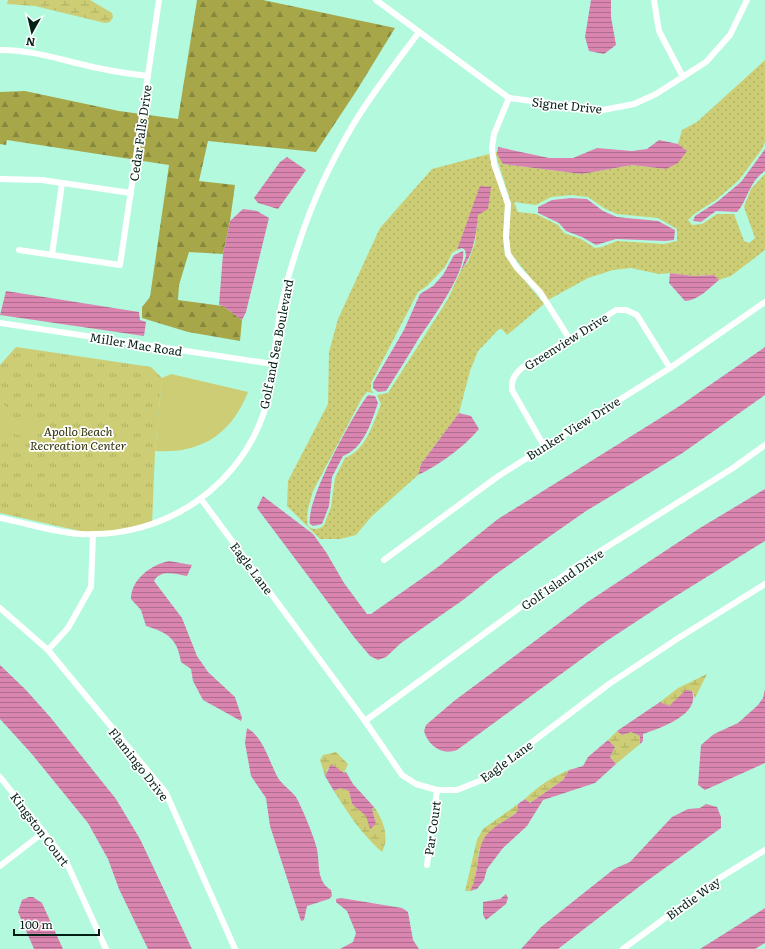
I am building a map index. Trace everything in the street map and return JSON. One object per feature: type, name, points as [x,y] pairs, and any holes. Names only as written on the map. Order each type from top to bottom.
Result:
[{"type":"street","name":"Cedar Falls Drive","points":[[52,255],[120,265],[159,0]]},
{"type":"street","points":[[376,0],[420,32]]},
{"type":"street","points":[[654,0],[659,31],[683,77]]},
{"type":"street","name":"Signet Drive","points":[[420,32],[509,98],[603,110],[634,104],[656,94],[706,62],[730,35],[746,0]]},
{"type":"street","name":"Golf and Sea Boulevard","points":[[0,518],[65,532],[93,534],[130,530],[161,522],[201,499],[225,478],[245,452],[252,439],[267,400],[287,280],[298,243],[317,194],[353,124],[420,32]]},
{"type":"street","points":[[0,50],[20,50],[52,55],[92,67],[148,76]]},
{"type":"street","points":[[509,98],[494,134],[492,148],[494,164],[508,204],[506,237],[508,254],[517,268],[540,292],[569,338]]},
{"type":"street","points":[[0,179],[42,180],[131,193]]},
{"type":"street","points":[[19,250],[52,255],[62,183]]},
{"type":"street","name":"Bunker View Drive","points":[[384,560],[497,477],[670,368],[765,302]]},
{"type":"street","name":"Greenview Drive","points":[[544,446],[515,397],[511,382],[515,374],[522,367],[616,310],[626,310],[637,314],[670,368]]},
{"type":"street","name":"Miller Mac Road","points":[[0,323],[272,364]]},
{"type":"street","name":"Golf Island Drive","points":[[365,721],[578,566],[733,468],[765,445]]},
{"type":"street","name":"Eagle Lane","points":[[201,499],[365,721],[402,776],[416,784],[437,790],[457,790],[482,780],[609,684],[680,637],[765,584]]},
{"type":"street","points":[[48,650],[68,628],[90,587],[93,534]]},
{"type":"street","name":"Flamingo Drive","points":[[0,608],[48,650],[166,794],[235,949]]},
{"type":"street","name":"Kingston Court","points":[[0,777],[65,859],[106,949]]},
{"type":"street","name":"Par Court","points":[[427,866],[437,790]]},
{"type":"street","points":[[0,866],[44,832]]},
{"type":"street","name":"Birdie Way","points":[[622,949],[721,876],[765,850]]},
{"type":"green space","points":[[8,0],[90,0],[112,13],[113,17],[110,22],[105,23],[35,6],[7,4]]},
{"type":"green space","points":[[197,0],[263,0],[395,28],[357,90],[316,152],[208,141],[199,181],[235,185],[230,221],[223,254],[189,252],[179,285],[178,300],[223,306],[242,320],[240,341],[188,332],[142,318],[142,307],[150,297],[169,165],[7,140],[6,145],[0,144],[0,92],[25,91],[119,111],[178,119]]},
{"type":"green space","points":[[765,60],[765,142],[762,149],[739,180],[716,200],[694,214],[688,220],[692,225],[702,224],[717,214],[734,214],[744,241],[749,243],[755,238],[744,207],[751,189],[765,174],[765,250],[731,276],[719,280],[714,275],[694,276],[670,273],[659,274],[631,268],[613,270],[588,278],[548,300],[510,252],[509,237],[511,203],[495,152],[497,152],[503,164],[582,174],[632,165],[666,169],[687,151],[678,144],[682,130],[697,122]],"holes":[[[571,195],[588,197],[604,208],[617,214],[658,218],[677,229],[677,241],[664,244],[617,241],[595,248],[581,239],[564,233],[558,225],[536,214],[518,212],[514,202],[536,205],[551,197]]]},
{"type":"green space","points":[[489,154],[505,205],[503,237],[505,256],[544,304],[507,335],[502,329],[499,329],[478,351],[470,371],[459,413],[421,464],[418,475],[371,517],[356,535],[340,539],[320,539],[287,506],[288,481],[328,404],[329,352],[338,319],[380,228],[432,169]],"holes":[[[491,195],[478,215],[475,243],[468,262],[461,270],[448,299],[388,393],[377,395],[381,404],[372,428],[364,443],[345,458],[335,478],[331,507],[324,525],[318,529],[308,526],[308,508],[313,491],[362,398],[367,392],[374,393],[371,390],[371,383],[418,292],[427,286],[445,267],[452,253],[457,250],[465,231]]]},
{"type":"green space","name":"Apollo Beach Recreation Center","points":[[16,347],[151,367],[162,378],[155,451],[152,525],[93,534],[0,513],[0,365]]},
{"type":"green space","points":[[171,374],[248,392],[233,420],[212,439],[200,445],[186,449],[155,451],[162,378]]},
{"type":"green space","points":[[0,398],[13,418],[33,420],[34,430],[21,436],[14,434],[0,438]]},
{"type":"green space","points":[[707,674],[695,698],[692,691],[669,706],[660,702],[678,688]]},
{"type":"green space","points":[[617,731],[622,735],[631,732],[640,736],[640,744],[616,764],[610,757],[615,747],[608,740]]},
{"type":"green space","points":[[336,752],[348,764],[344,773],[328,768],[325,776],[320,760],[323,755]]},
{"type":"green space","points":[[569,770],[563,780],[530,803],[525,799],[546,782]]},
{"type":"green space","points":[[341,788],[349,791],[352,804],[376,824],[372,809],[374,807],[383,823],[385,841],[382,852],[367,838],[334,791]]},
{"type":"green space","points":[[518,804],[517,812],[496,827],[479,850],[475,883],[470,891],[465,891],[477,840],[483,829]]},
{"type":"shaded area","points":[[591,0],[611,0],[611,17],[616,45],[604,54],[589,51],[585,37]]},
{"type":"shaded area","points":[[659,140],[678,144],[687,151],[678,163],[666,169],[632,165],[582,174],[503,164],[497,154],[498,147],[549,158],[573,158],[597,148],[632,151],[647,149]]},
{"type":"shaded area","points":[[765,149],[765,171],[755,180],[737,212],[716,211],[701,222],[693,221],[695,216],[717,202],[741,182]]},
{"type":"shaded area","points":[[287,157],[306,170],[278,209],[258,203],[254,198],[280,162]]},
{"type":"shaded area","points":[[480,186],[491,187],[488,209],[478,215],[472,251],[461,270],[466,256],[465,250],[462,248],[457,250]]},
{"type":"shaded area","points":[[571,198],[587,199],[603,211],[617,217],[658,221],[675,230],[674,240],[616,239],[596,245],[582,237],[566,231],[559,223],[538,213],[538,207],[552,200]]},
{"type":"shaded area","points":[[243,209],[257,211],[269,218],[246,312],[242,320],[223,306],[219,305],[223,254],[230,221]]},
{"type":"shaded area","points":[[463,251],[463,260],[460,271],[447,296],[386,391],[378,392],[373,388],[373,383],[404,330],[420,294],[433,286],[443,275],[454,255]]},
{"type":"shaded area","points":[[670,273],[694,276],[714,275],[719,280],[699,296],[685,301],[669,283]]},
{"type":"shaded area","points":[[6,291],[139,312],[140,320],[146,322],[144,336],[0,315]]},
{"type":"shaded area","points":[[765,347],[765,395],[681,454],[586,511],[401,643],[386,657],[378,660],[370,656],[354,637],[257,508],[263,496],[313,534],[326,552],[344,583],[367,614],[371,614],[438,567],[498,519],[678,407]]},
{"type":"shaded area","points":[[368,395],[375,396],[378,403],[366,434],[356,447],[343,456],[332,477],[329,506],[322,524],[313,526],[310,524],[310,513],[322,479],[352,420]]},
{"type":"shaded area","points":[[459,413],[471,416],[479,429],[451,455],[418,475],[421,464]]},
{"type":"shaded area","points":[[765,489],[765,541],[605,642],[457,750],[446,752],[432,745],[424,731],[426,725],[454,701],[586,603],[700,528]]},
{"type":"shaded area","points":[[169,561],[192,565],[187,576],[169,573],[160,575],[154,581],[182,618],[197,656],[208,672],[235,697],[242,718],[241,721],[203,700],[193,681],[191,669],[181,662],[174,642],[166,634],[146,626],[141,610],[131,599],[134,586],[143,574],[155,566]]},
{"type":"shaded area","points":[[0,665],[26,690],[51,718],[116,799],[140,839],[192,949],[148,949],[119,889],[108,859],[88,823],[31,753],[0,719]]},
{"type":"shaded area","points":[[765,689],[765,763],[705,790],[698,785],[701,745],[714,734],[738,723],[758,705],[763,698]]},
{"type":"shaded area","points":[[686,690],[692,691],[693,699],[691,707],[678,719],[643,734],[643,741],[640,744],[640,736],[631,732],[622,735],[617,731],[660,702],[669,706]]},
{"type":"shaded area","points":[[247,728],[261,742],[280,781],[296,797],[308,822],[317,849],[321,877],[326,886],[331,890],[332,896],[329,899],[307,906],[304,920],[301,921],[270,826],[266,798],[251,776],[245,743]]},
{"type":"shaded area","points":[[608,740],[615,747],[610,757],[616,764],[595,783],[543,800],[527,826],[503,848],[487,869],[484,880],[477,889],[470,891],[475,878],[482,843],[488,833],[517,812],[518,804],[525,799],[530,803],[563,780],[569,770],[583,766],[588,757]]},
{"type":"shaded area","points":[[331,764],[344,773],[346,772],[353,784],[374,807],[372,809],[376,824],[370,829],[366,816],[352,804],[349,791],[341,788],[334,791],[325,776]]},
{"type":"shaded area","points":[[706,804],[717,807],[721,817],[721,828],[644,883],[558,949],[521,949],[541,927],[614,869],[630,862],[672,817],[688,809],[700,808]]},
{"type":"shaded area","points":[[506,894],[508,898],[506,904],[486,920],[483,915],[483,902],[500,899]]},
{"type":"shaded area","points":[[33,897],[42,903],[63,949],[34,949],[18,912],[22,900]]},
{"type":"shaded area","points":[[341,898],[402,908],[408,912],[413,940],[419,949],[340,949],[353,942],[356,933],[347,911],[336,902],[336,899]]},
{"type":"shaded area","points":[[765,908],[765,943],[755,949],[700,949]]}]
